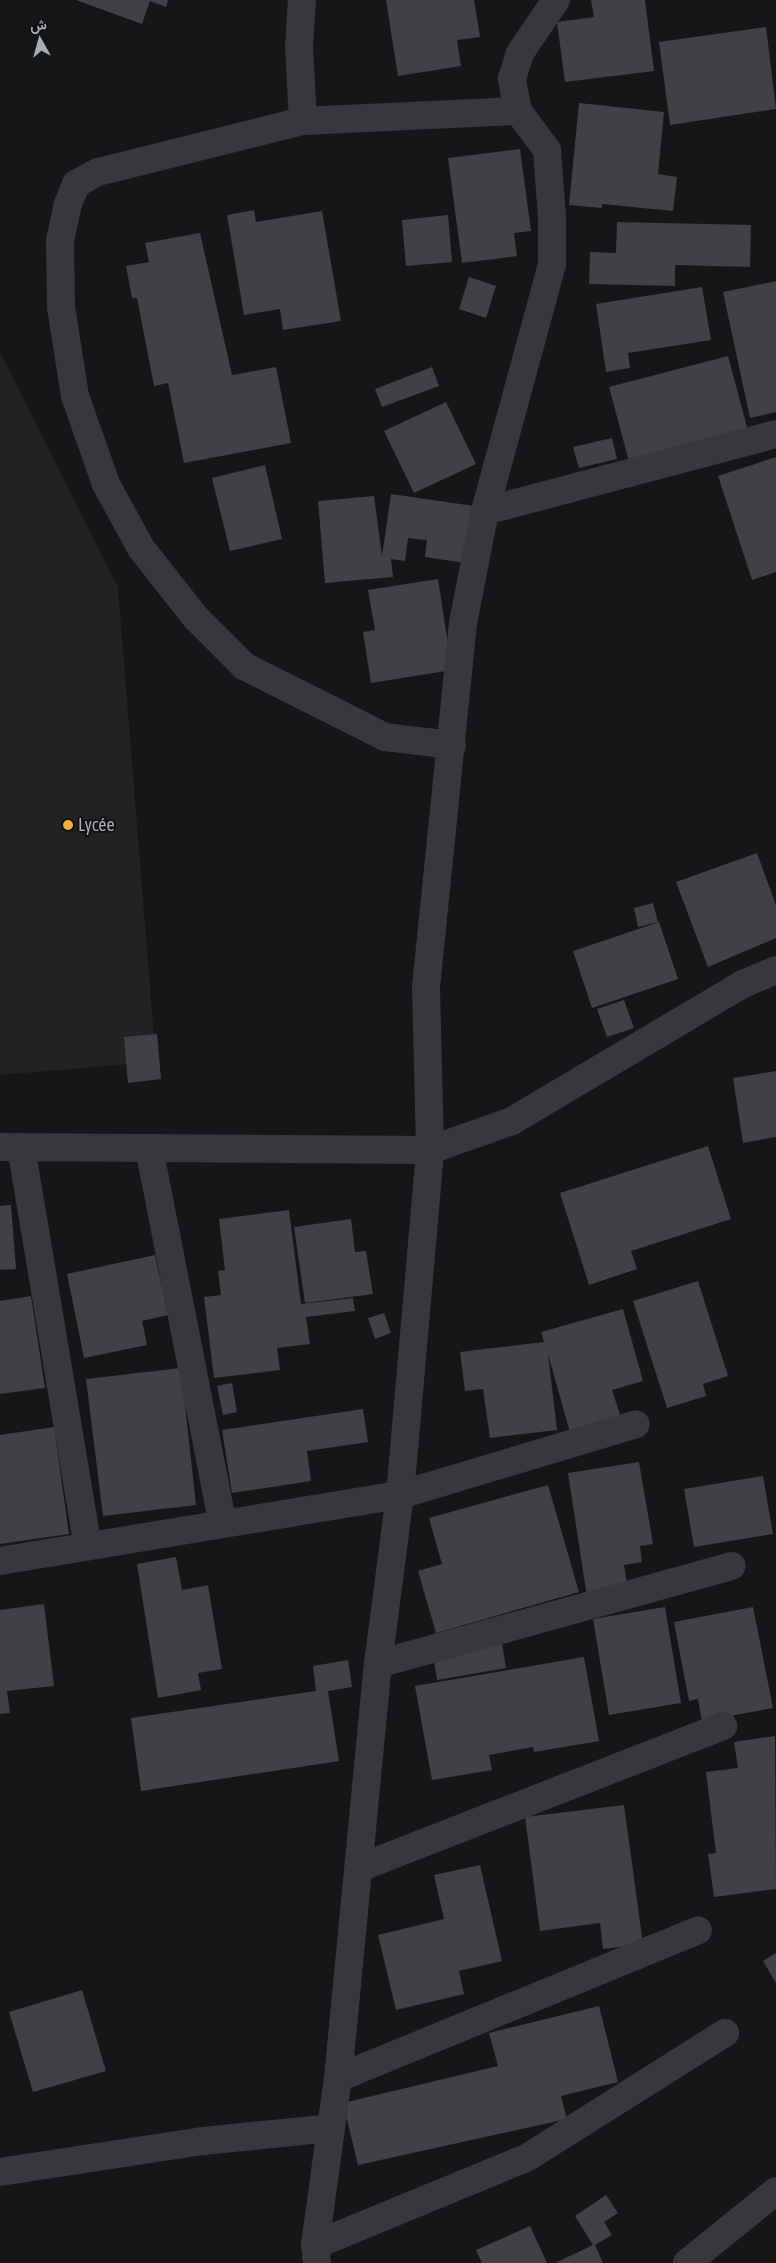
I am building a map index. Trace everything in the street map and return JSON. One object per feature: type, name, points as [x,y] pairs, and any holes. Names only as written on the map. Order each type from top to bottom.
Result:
[{"type":"street","points":[[302,0],[298,47],[303,121]]},
{"type":"street","points":[[316,2254],[330,2128],[338,2078],[378,1664],[400,1495],[430,1150],[426,987],[463,623],[485,511],[552,265],[552,217],[547,150],[518,111],[512,79],[520,53],[556,0]]},
{"type":"street","points":[[452,745],[385,737],[244,666],[196,618],[140,548],[106,484],[75,396],[61,306],[60,241],[68,204],[76,184],[98,172],[303,121],[518,111]]},
{"type":"street","points":[[485,511],[776,434]]},
{"type":"street","points":[[88,1546],[10,1147],[430,1150],[512,1121],[743,984],[776,970]]},
{"type":"street","points":[[150,1148],[223,1524]]},
{"type":"street","points":[[0,1560],[400,1495],[636,1424]]},
{"type":"street","points":[[378,1664],[732,1566]]},
{"type":"street","points":[[359,1868],[723,1726]]},
{"type":"street","points":[[338,2078],[698,1930]]},
{"type":"street","points":[[316,2254],[528,2157],[725,2033]]},
{"type":"street","points":[[0,2172],[203,2141],[330,2128]]},
{"type":"street","points":[[687,2263],[776,2191]]},
{"type":"shaded area","name":"Lycée","points":[[0,352],[118,587],[156,1062],[0,1075]]},
{"type":"building","points":[[76,0],[168,0],[166,7],[150,1],[142,24]]},
{"type":"building","points":[[386,0],[474,0],[480,37],[457,40],[461,66],[398,76]]},
{"type":"building","points":[[591,0],[645,0],[654,71],[565,82],[557,22],[594,17]]},
{"type":"building","points":[[766,27],[776,109],[670,125],[659,42]]},
{"type":"building","points":[[579,103],[664,112],[658,174],[677,177],[673,211],[602,204],[602,208],[569,205]]},
{"type":"building","points":[[520,149],[531,231],[514,233],[517,256],[462,263],[448,158]]},
{"type":"building","points":[[254,210],[256,222],[322,211],[341,321],[283,330],[280,309],[244,315],[227,215]]},
{"type":"building","points":[[448,215],[452,262],[406,266],[402,220]]},
{"type":"building","points":[[617,222],[751,225],[750,267],[675,265],[675,286],[589,284],[590,252],[616,253]]},
{"type":"building","points":[[200,233],[232,375],[276,367],[291,443],[184,463],[168,383],[154,386],[137,298],[132,298],[126,266],[149,262],[145,243]]},
{"type":"building","points":[[469,277],[496,286],[486,318],[459,309]]},
{"type":"building","points":[[776,281],[776,412],[750,418],[723,292]]},
{"type":"building","points":[[702,287],[711,340],[628,353],[630,368],[606,372],[596,304]]},
{"type":"building","points":[[728,356],[750,438],[631,469],[609,387]]},
{"type":"building","points":[[432,367],[439,386],[382,407],[375,389]]},
{"type":"building","points":[[446,402],[476,464],[414,493],[384,431]]},
{"type":"building","points":[[612,438],[617,459],[579,468],[573,447]]},
{"type":"building","points":[[776,457],[776,572],[752,580],[718,476]]},
{"type":"building","points":[[265,465],[282,539],[230,551],[212,478]]},
{"type":"building","points":[[391,494],[474,506],[465,563],[425,557],[427,540],[408,538],[405,561],[391,559],[393,577],[325,583],[318,501],[374,496],[382,556]]},
{"type":"building","points":[[438,579],[452,670],[371,683],[363,632],[375,630],[368,590]]},
{"type":"building","points":[[757,853],[776,905],[776,938],[708,967],[676,882]]},
{"type":"building","points":[[653,903],[658,922],[638,927],[634,908]]},
{"type":"building","points":[[659,922],[678,979],[592,1008],[573,951]]},
{"type":"building","points":[[624,1000],[634,1028],[607,1037],[597,1009]]},
{"type":"building","points":[[157,1034],[161,1079],[128,1083],[124,1037]]},
{"type":"building","points":[[776,1071],[776,1137],[743,1143],[733,1078]]},
{"type":"building","points":[[708,1146],[731,1219],[631,1251],[637,1269],[589,1285],[560,1193]]},
{"type":"building","points":[[11,1205],[16,1269],[0,1270],[0,1206]]},
{"type":"building","points":[[289,1210],[301,1304],[353,1298],[355,1311],[306,1317],[310,1344],[277,1348],[280,1370],[214,1378],[204,1297],[221,1295],[218,1271],[225,1270],[219,1219]]},
{"type":"building","points":[[351,1219],[355,1252],[366,1251],[373,1294],[305,1303],[294,1227]]},
{"type":"building","points":[[155,1255],[168,1315],[142,1321],[147,1345],[84,1358],[67,1274]]},
{"type":"building","points":[[698,1281],[728,1376],[703,1384],[706,1396],[667,1408],[633,1301]]},
{"type":"building","points":[[31,1296],[45,1388],[0,1394],[0,1301]]},
{"type":"building","points":[[623,1309],[643,1381],[612,1390],[622,1421],[571,1436],[548,1354],[557,1430],[490,1438],[483,1389],[465,1391],[460,1352],[544,1342],[541,1332]]},
{"type":"building","points":[[384,1313],[391,1333],[375,1339],[368,1318]]},
{"type":"building","points":[[181,1368],[196,1505],[103,1516],[86,1379]]},
{"type":"building","points":[[232,1383],[237,1412],[223,1415],[217,1386]]},
{"type":"building","points":[[363,1409],[368,1442],[307,1451],[311,1481],[232,1493],[222,1430]]},
{"type":"building","points":[[54,1427],[69,1534],[0,1544],[0,1435]]},
{"type":"building","points":[[639,1462],[653,1544],[640,1546],[642,1562],[624,1565],[628,1590],[587,1597],[568,1473]]},
{"type":"building","points":[[763,1476],[773,1534],[694,1547],[684,1489]]},
{"type":"building","points":[[548,1485],[579,1592],[436,1633],[418,1571],[442,1564],[429,1518]]},
{"type":"building","points":[[176,1557],[182,1590],[208,1585],[222,1669],[198,1673],[201,1690],[158,1698],[137,1564]]},
{"type":"building","points":[[44,1604],[54,1686],[7,1691],[10,1713],[0,1714],[0,1610]]},
{"type":"building","points":[[665,1607],[681,1703],[609,1715],[593,1619]]},
{"type":"building","points":[[753,1607],[773,1708],[702,1721],[698,1699],[689,1701],[674,1622]]},
{"type":"building","points":[[502,1643],[506,1668],[437,1680],[433,1654]]},
{"type":"building","points":[[584,1657],[599,1741],[534,1752],[533,1747],[489,1755],[492,1770],[432,1780],[415,1686]]},
{"type":"building","points":[[348,1660],[352,1687],[328,1691],[339,1761],[141,1791],[131,1718],[316,1691],[313,1666]]},
{"type":"building","points":[[775,1736],[776,1889],[714,1897],[708,1854],[716,1853],[706,1772],[738,1768],[734,1742]]},
{"type":"building","points":[[624,1805],[643,1944],[603,1949],[600,1923],[540,1931],[525,1817]]},
{"type":"building","points":[[480,1865],[502,1961],[459,1971],[464,1994],[396,2010],[378,1935],[444,1919],[434,1875]]},
{"type":"building","points":[[776,1953],[776,1983],[763,1961]]},
{"type":"building","points":[[82,1990],[106,2071],[33,2092],[9,2012]]},
{"type":"building","points":[[599,2006],[618,2082],[561,2096],[567,2119],[358,2165],[343,2103],[498,2066],[489,2033]]},
{"type":"building","points":[[606,2195],[618,2213],[604,2222],[612,2235],[595,2245],[603,2263],[555,2263],[593,2245],[575,2216]]},
{"type":"building","points":[[530,2226],[547,2263],[482,2263],[476,2250]]},
{"type":"place","name":"Lycée","points":[[68,825]]}]
